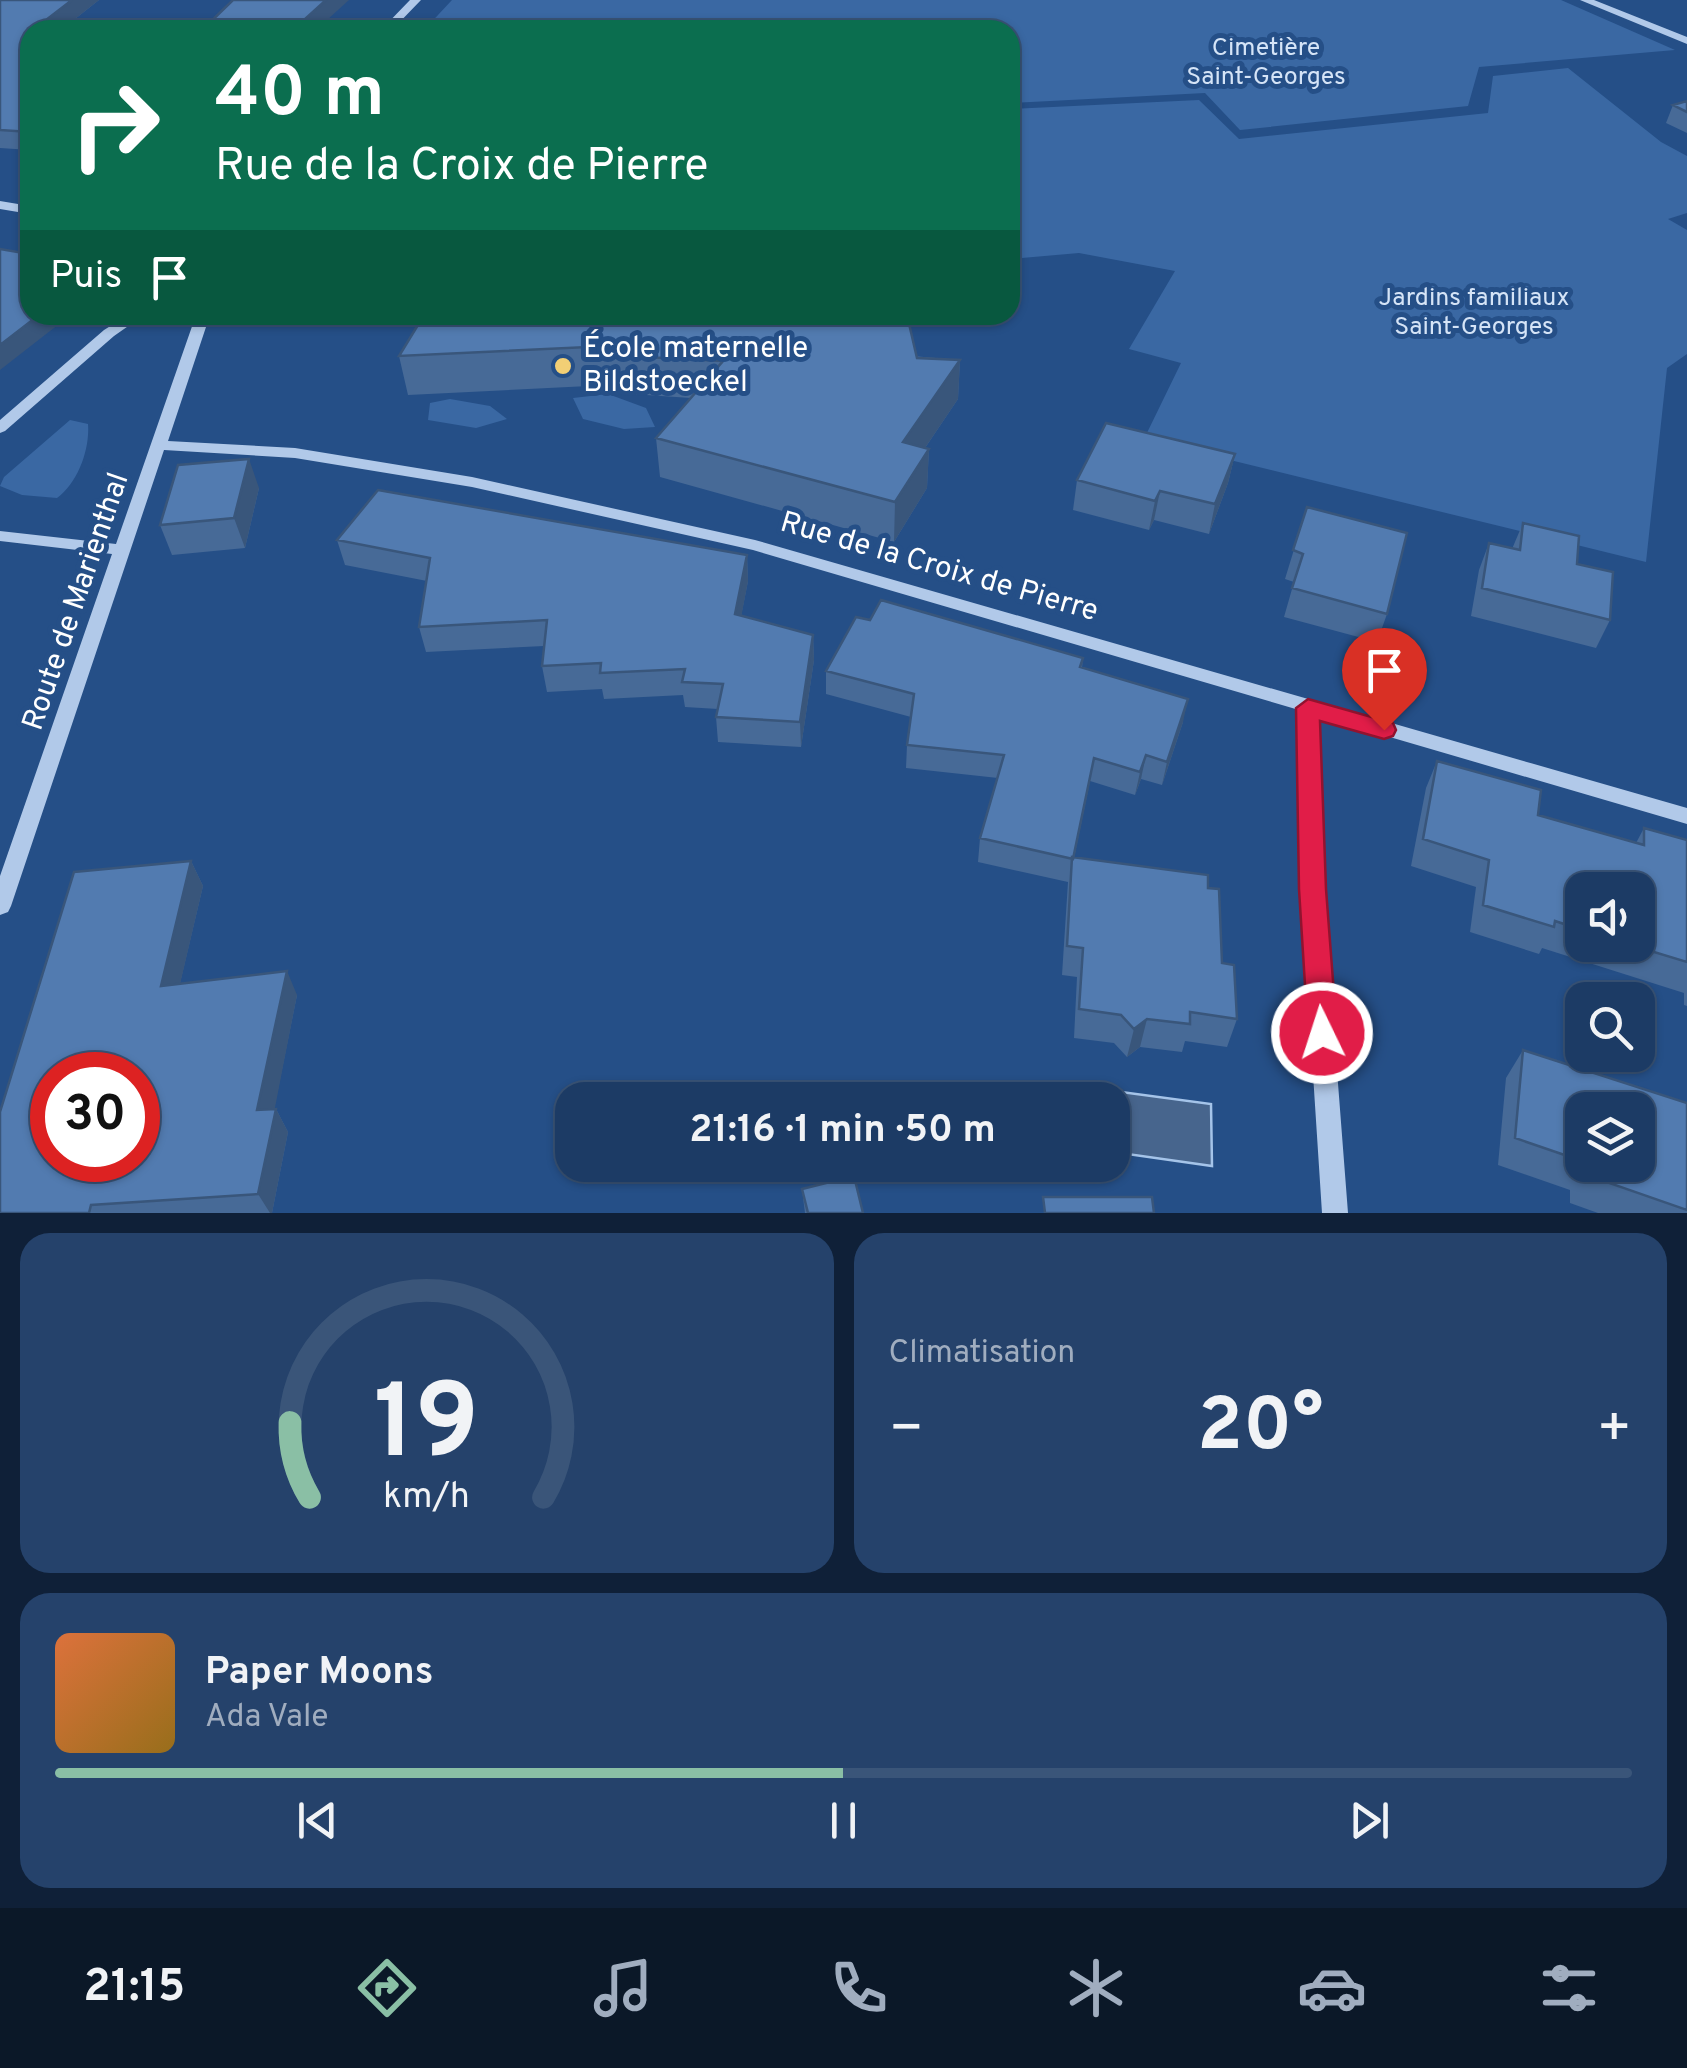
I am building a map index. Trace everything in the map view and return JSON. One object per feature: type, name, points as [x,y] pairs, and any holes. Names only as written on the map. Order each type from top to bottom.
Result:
[{"type":"street","points":[[396,20],[416,0]]},
{"type":"street","points":[[1586,0],[1687,41]]},
{"type":"street","points":[[0,428],[122,325]]},
{"type":"street","name":"Route de Marienthal","points":[[0,906],[200,325]]},
{"type":"street","name":"Rue de la Croix de Pierre","points":[[161,445],[295,453],[472,482],[755,545],[1687,816]]},
{"type":"street","points":[[0,536],[123,550]]},
{"type":"street","points":[[1308,708],[1312,889],[1335,1213]]},
{"type":"green space","name":"Cimetière Saint-Georges","points":[[452,0],[1561,0],[1675,50],[1479,67],[1468,106],[1240,130],[1205,93],[1020,102],[1020,20],[433,20]]},
{"type":"green space","name":"Jardins familiaux Saint-Georges","points":[[1568,68],[1661,142],[1687,156],[1687,213],[1668,219],[1687,230],[1687,354],[1667,368],[1646,562],[1144,439],[1181,363],[1129,349],[1175,271],[1079,253],[1020,258],[1020,109],[1199,100],[1239,139],[1488,113],[1493,76]]},
{"type":"green space","points":[[608,394],[646,408],[655,427],[624,429],[583,419],[573,398]]},
{"type":"green space","points":[[450,399],[490,406],[507,419],[476,428],[428,420],[430,403]]},
{"type":"green space","points":[[70,420],[88,424],[88,434],[81,465],[64,492],[57,498],[22,495],[0,486],[4,477]]},
{"type":"shaded area","points":[[1130,1093],[1211,1104],[1212,1166],[1130,1154]]},
{"type":"building","points":[[0,0],[72,0],[46,20],[20,20],[20,131],[0,130]]},
{"type":"building","points":[[233,0],[326,0],[304,20],[212,20]]},
{"type":"building","points":[[1687,101],[1687,112],[1673,105]]},
{"type":"building","points":[[0,249],[20,252],[20,325],[26,325],[0,345]]},
{"type":"building","points":[[418,325],[909,325],[917,358],[960,360],[903,442],[929,449],[895,502],[656,438],[723,361],[626,356],[630,345],[399,356]]},
{"type":"building","points":[[1106,423],[1235,454],[1215,504],[1160,491],[1155,501],[1077,480]]},
{"type":"building","points":[[249,459],[234,518],[160,525],[178,465]]},
{"type":"building","points":[[378,490],[747,555],[735,614],[813,635],[800,722],[716,717],[723,684],[682,682],[685,669],[600,673],[601,663],[542,666],[547,620],[419,627],[430,558],[337,540]]},
{"type":"building","points":[[1307,507],[1407,533],[1387,614],[1292,588],[1303,554],[1293,550]]},
{"type":"building","points":[[1523,523],[1579,536],[1577,564],[1613,572],[1610,620],[1482,588],[1489,543],[1520,550]]},
{"type":"building","points":[[881,600],[1083,658],[1080,667],[1188,699],[1167,762],[1146,755],[1140,772],[1094,758],[1073,859],[980,838],[1004,755],[907,745],[914,694],[826,671],[856,617],[870,620]]},
{"type":"building","points":[[1437,761],[1541,790],[1538,815],[1644,845],[1644,828],[1687,840],[1687,962],[1655,952],[1655,872],[1565,872],[1565,924],[1555,921],[1554,927],[1483,905],[1489,860],[1423,839]]},
{"type":"building","points":[[1072,857],[1208,875],[1208,888],[1219,889],[1222,963],[1234,965],[1237,1019],[1190,1012],[1190,1024],[1147,1019],[1134,1029],[1121,1015],[1079,1009],[1083,948],[1067,946]]},
{"type":"building","points":[[191,861],[161,986],[287,971],[257,1110],[276,1109],[258,1194],[91,1205],[89,1213],[0,1213],[0,1112],[74,872]]},
{"type":"building","points":[[1523,1050],[1565,1064],[1565,1072],[1591,1072],[1653,1092],[1565,1092],[1565,1155],[1515,1138]]},
{"type":"building","points":[[1655,1093],[1687,1103],[1687,1210],[1606,1182],[1655,1182]]},
{"type":"building","points":[[830,1182],[855,1182],[863,1213],[808,1213],[802,1189]]},
{"type":"building","points":[[1043,1197],[1152,1197],[1154,1213],[1045,1213]]},
{"type":"place","name":"École maternelle Bildstoeckel","points":[[563,366]]},
{"type":"route","points":[[1322,1033],[1312,889],[1308,708],[1384,730]]}]
